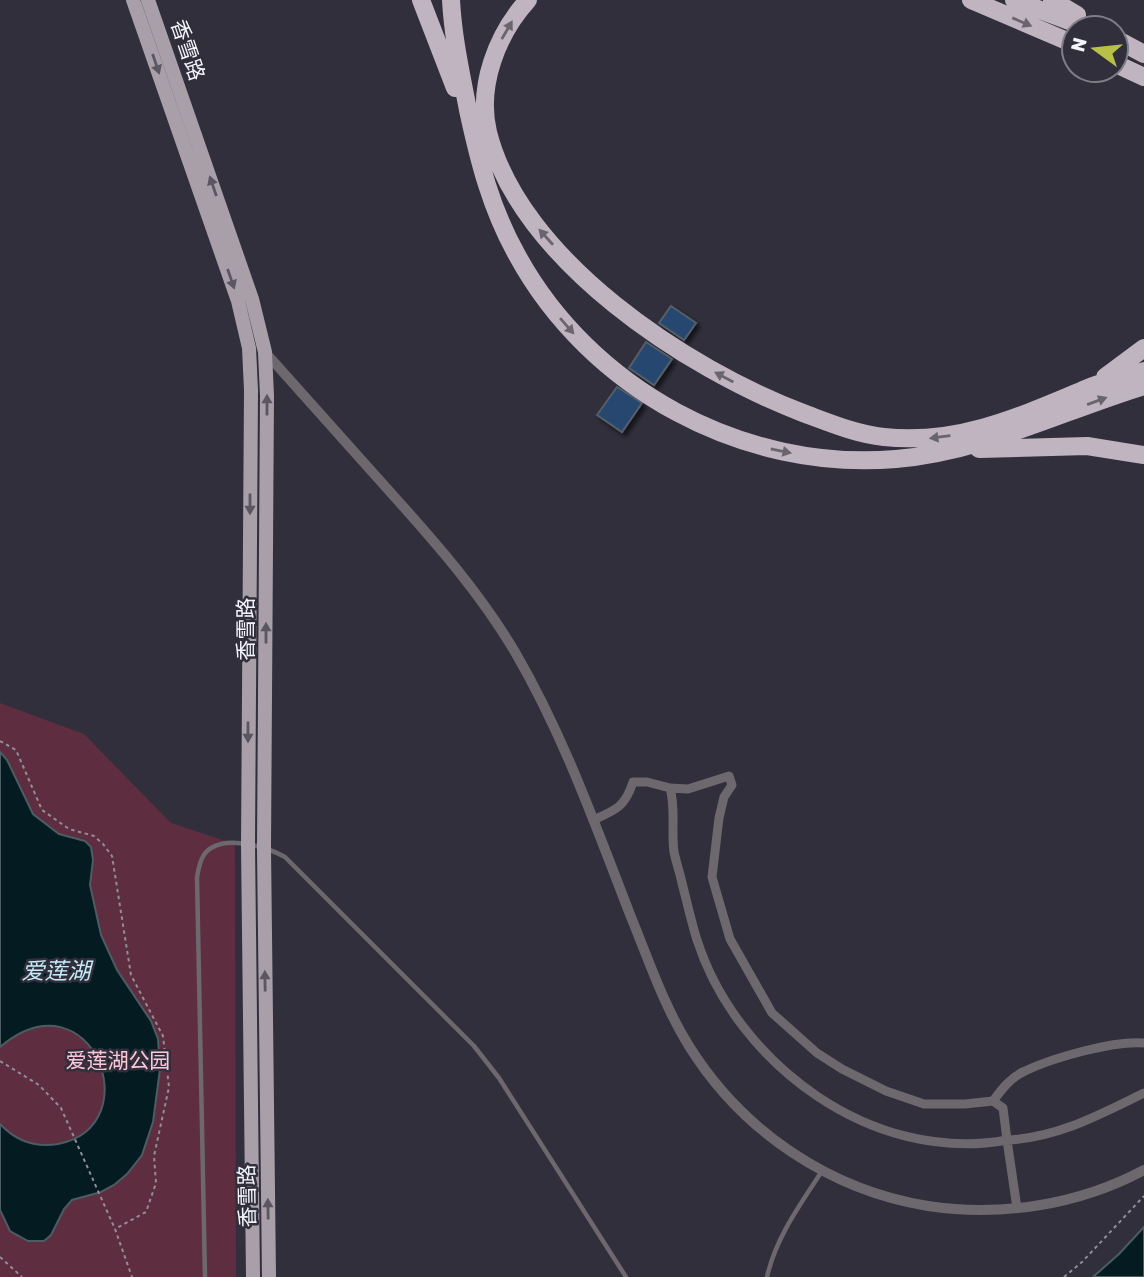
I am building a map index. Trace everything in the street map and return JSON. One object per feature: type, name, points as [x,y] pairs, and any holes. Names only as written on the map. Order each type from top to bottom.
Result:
[{"type":"highway","points":[[421,0],[480,133],[526,212],[556,248],[599,290],[646,328],[698,363],[789,408],[860,432],[897,438],[930,438],[970,431],[1016,418],[1085,389],[1144,371]]},
{"type":"highway","points":[[451,0],[456,50],[480,133]]},
{"type":"highway","points":[[463,0],[480,133],[495,210],[531,278],[578,338],[637,388],[683,417],[708,428],[786,453],[866,461],[947,452],[1067,445],[1107,447],[1144,455]]},
{"type":"highway","points":[[480,133],[491,66],[503,36],[528,0]]},
{"type":"highway","points":[[971,0],[1060,38]]},
{"type":"highway","points":[[1014,0],[1060,17]]},
{"type":"highway","points":[[1052,0],[1075,14]]},
{"type":"highway","points":[[1085,389],[1144,348]]},
{"type":"highway","points":[[947,452],[1144,386]]},
{"type":"main road","name":"香雪路","points":[[133,0],[238,301],[249,348],[251,404],[248,845],[253,1277]]},
{"type":"main road","name":"香雪路","points":[[148,0],[252,299],[265,352],[267,410],[264,848],[269,1277]]},
{"type":"street","points":[[249,348],[265,352],[455,565],[513,648],[551,718],[656,981],[687,1044],[715,1083],[746,1117],[782,1146],[822,1171],[868,1191],[917,1204],[967,1210],[1042,1205],[1090,1193],[1144,1170]]},
{"type":"street","points":[[593,820],[617,810],[628,798],[633,782],[688,789],[729,776],[732,785],[724,797],[719,818],[712,877],[730,939],[772,1013],[817,1053],[886,1091],[924,1104],[993,1101],[1003,1108],[1017,1208]]},
{"type":"street","points":[[670,788],[673,800],[674,851],[698,943],[725,1002],[752,1040],[815,1095],[858,1119],[890,1132],[940,1142],[983,1144],[1033,1139],[1076,1125],[1144,1093]]},
{"type":"street","points":[[993,1101],[1006,1084],[1024,1071],[1086,1051],[1135,1042],[1144,1043]]},
{"type":"lane","points":[[205,1277],[197,877],[204,854],[212,847],[234,844],[264,848],[285,857],[474,1046],[499,1078],[626,1277]]},
{"type":"lane","points":[[767,1277],[778,1244],[822,1171]]},
{"type":"path","points":[[0,741],[16,750],[42,810],[69,829],[94,836],[111,856],[131,975],[163,1036],[169,1087],[154,1156],[156,1183],[146,1212],[115,1229]]},
{"type":"path","points":[[0,1061],[39,1085],[61,1108],[101,1195],[132,1277]]},
{"type":"path","points":[[1064,1277],[1082,1262],[1144,1196]]},
{"type":"path","points":[[0,1257],[22,1277]]},
{"type":"green space","name":"爱莲湖公园","points":[[0,703],[84,734],[171,823],[235,844],[236,1277],[0,1277]]},
{"type":"water","name":"爱莲湖","points":[[0,752],[7,760],[33,814],[59,834],[85,841],[91,847],[93,860],[90,885],[101,935],[117,970],[151,1021],[158,1039],[160,1069],[153,1122],[142,1155],[114,1185],[101,1192],[72,1200],[64,1209],[51,1235],[44,1241],[28,1241],[10,1231],[0,1210],[0,1124],[26,1142],[58,1144],[86,1132],[101,1110],[105,1085],[98,1060],[83,1039],[61,1027],[32,1028],[0,1047]]},
{"type":"water","points":[[1144,1227],[1144,1277],[1093,1277],[1119,1254]]},
{"type":"building","points":[[671,306],[696,323],[684,340],[659,323]]},
{"type":"building","points":[[646,342],[672,359],[654,385],[629,368]]},
{"type":"building","points":[[617,387],[642,403],[622,432],[597,415]]}]
